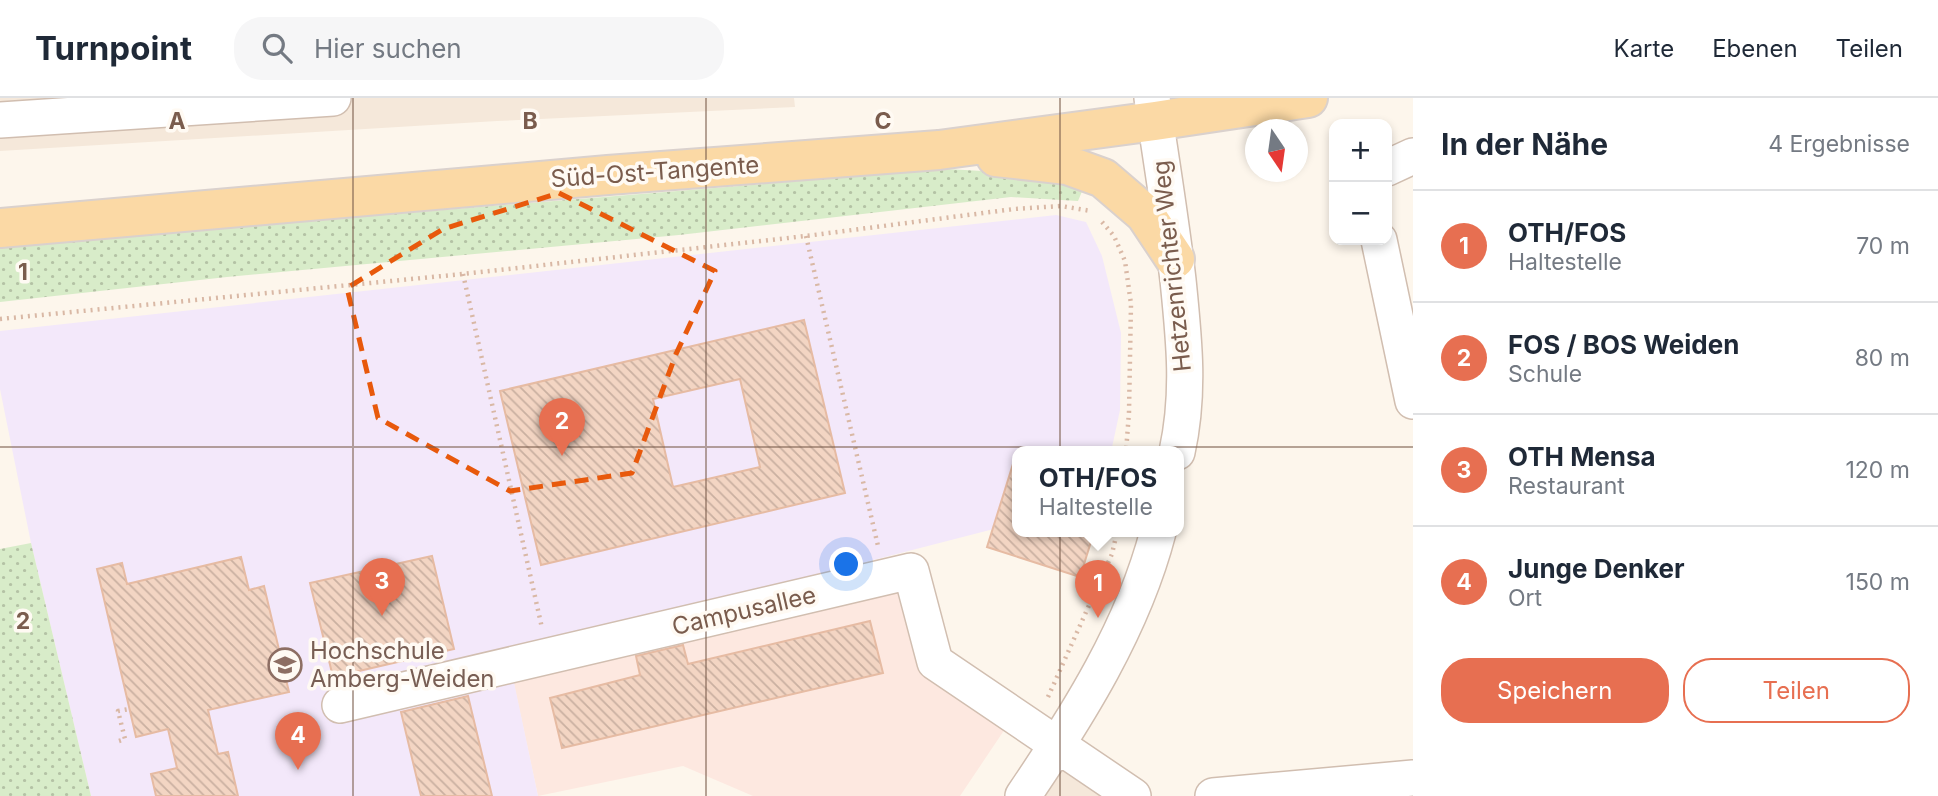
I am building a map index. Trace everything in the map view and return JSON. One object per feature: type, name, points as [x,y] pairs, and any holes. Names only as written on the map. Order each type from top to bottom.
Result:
[{"type":"main road","name":"Süd-Ost-Tangente","points":[[0,228],[608,175],[939,150],[1154,110],[1308,98]]},
{"type":"main road","points":[[939,150],[1067,165],[1103,178],[1145,214],[1175,259]]},
{"type":"street","points":[[0,120],[206,103],[333,98]]},
{"type":"street","name":"Hetzenrichter Weg","points":[[1154,110],[1186,355],[1183,425],[1178,446]]},
{"type":"street","points":[[1392,166],[1413,156]]},
{"type":"street","points":[[1380,245],[1413,401]]},
{"type":"street","points":[[1023,796],[1089,695],[1130,612],[1155,537]]},
{"type":"street","name":"Campusallee","points":[[340,705],[911,571],[935,662],[1057,746]]},
{"type":"street","points":[[1057,746],[1133,796]]},
{"type":"street","points":[[1213,796],[1413,778]]},
{"type":"path","points":[[0,319],[463,274],[806,236],[1014,209],[1061,206],[1091,211],[1114,236],[1125,261],[1131,304],[1126,446]]},
{"type":"path","points":[[806,236],[878,546],[865,549]]},
{"type":"path","points":[[463,274],[543,627],[524,632],[530,662]]},
{"type":"path","points":[[1044,705],[1112,554],[1116,537]]},
{"type":"path","points":[[119,741],[125,739],[118,711],[129,709]]},
{"type":"highlighted area","points":[[559,193],[715,271],[676,354],[632,473],[510,491],[378,418],[347,288],[443,229]]},
{"type":"shaded area","points":[[0,98],[794,98],[795,107],[497,121],[0,151]]},
{"type":"shaded area","points":[[1056,215],[1086,222],[1102,256],[1121,333],[1120,410],[1112,446],[1012,446],[1012,524],[508,654],[538,796],[91,796],[31,543],[0,389],[0,331]]},
{"type":"shaded area","points":[[896,587],[918,668],[1009,723],[960,796],[753,796],[683,766],[538,796],[512,675]]},
{"type":"shaded area","points":[[1057,762],[1112,796],[1033,796]]},
{"type":"green space","points":[[947,169],[1088,177],[1078,201],[1011,197],[679,235],[227,277],[0,302],[0,246]]},
{"type":"green space","points":[[31,543],[91,796],[0,796],[0,549]]},
{"type":"building","points":[[804,320],[845,493],[541,565],[500,391]],"holes":[[[740,379],[760,467],[673,487],[653,399]]]},
{"type":"building","points":[[1012,467],[1012,537],[1092,537],[1080,577],[987,547]]},
{"type":"building","points":[[432,556],[454,649],[333,677],[310,583]]},
{"type":"building","points":[[241,557],[249,590],[264,586],[289,692],[208,710],[218,754],[228,752],[238,796],[156,796],[151,774],[177,768],[168,729],[136,737],[97,569],[122,563],[127,584]]},
{"type":"building","points":[[870,621],[883,673],[562,748],[550,698],[640,675],[636,656],[683,645],[688,664]]},
{"type":"building","points":[[468,696],[492,796],[421,796],[401,712]]},
{"type":"place","name":"FOS / BOS Weiden","points":[[562,456]]},
{"type":"place","name":"OTH Mensa","points":[[382,616]]},
{"type":"place","name":"OTH/FOS","points":[[1098,618]]},
{"type":"place","name":"Hochschule Amberg-Weiden","points":[[285,665]]},
{"type":"place","name":"Junge Denker","points":[[298,770]]}]
